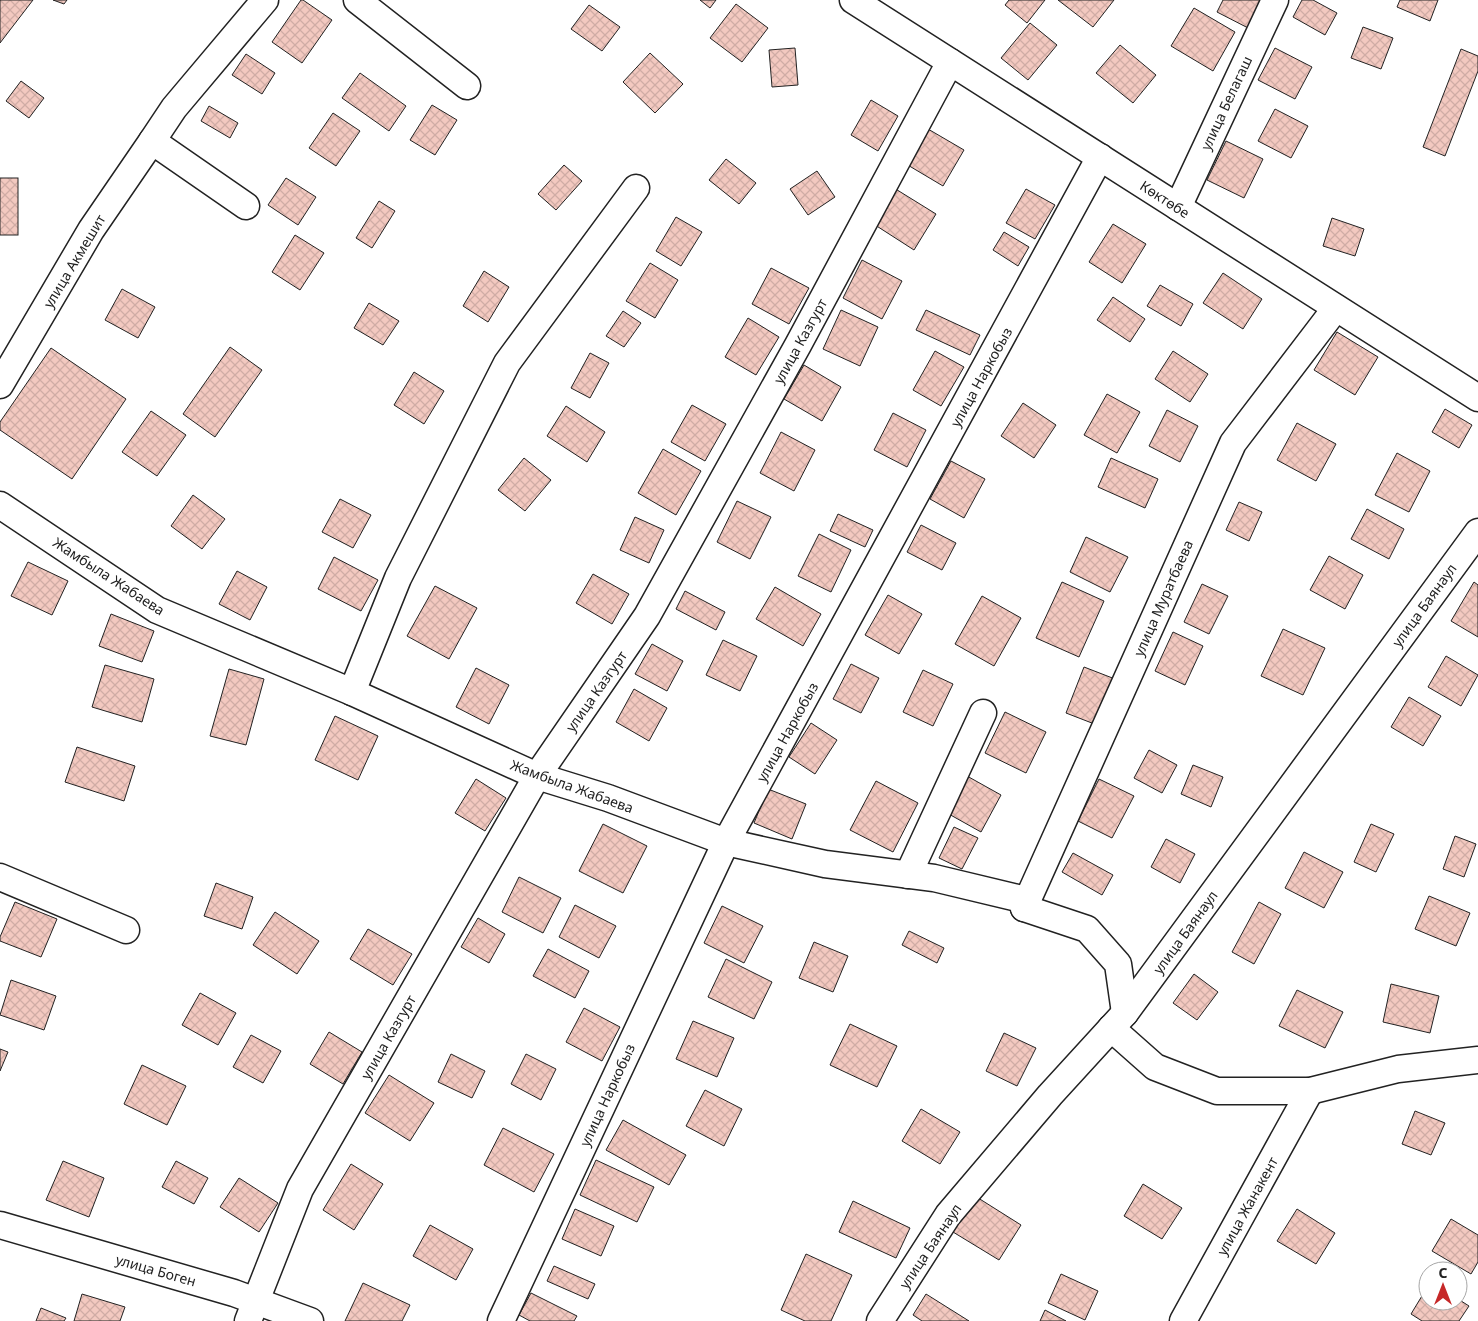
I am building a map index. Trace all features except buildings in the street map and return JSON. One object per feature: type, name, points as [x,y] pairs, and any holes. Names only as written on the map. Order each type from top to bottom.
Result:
[{"type":"street","name":"улица Акмешит","points":[[0,385],[92,230],[174,108],[265,0]]},
{"type":"street","points":[[358,0],[467,86]]},
{"type":"street","name":"улица Белагаш","points":[[1178,207],[1275,0]]},
{"type":"street","name":"Көктөбе","points":[[871,4],[950,62],[1478,398]]},
{"type":"street","name":"улица Казгурт","points":[[252,1311],[300,1189],[537,776],[647,616],[798,346],[950,62]]},
{"type":"street","points":[[152,141],[246,206]]},
{"type":"street","name":"улица Наркобыз","points":[[501,1321],[726,842],[1100,157]]},
{"type":"street","points":[[352,692],[398,578],[507,363],[636,188]]},
{"type":"street","name":"улица Муратбаева","points":[[1024,908],[1233,443],[1336,308]]},
{"type":"street","name":"Жамбыла Жабаева","points":[[0,505],[157,610],[352,692],[537,776],[608,798],[726,842],[826,864],[934,878],[1026,900],[1024,908],[1087,929],[1118,964],[1118,1020]]},
{"type":"street","name":"улица Баянаул","points":[[880,1321],[948,1215],[1050,1094],[1118,1020],[1478,532]]},
{"type":"street","points":[[908,875],[983,713]]},
{"type":"street","points":[[0,878],[126,930]]},
{"type":"street","points":[[1118,1020],[1155,1068],[1217,1091],[1310,1091],[1398,1069],[1478,1060]]},
{"type":"street","name":"улица Жанакент","points":[[1183,1321],[1310,1091]]},
{"type":"street","name":"улица Боген","points":[[0,1224],[252,1311],[310,1321]]}]
